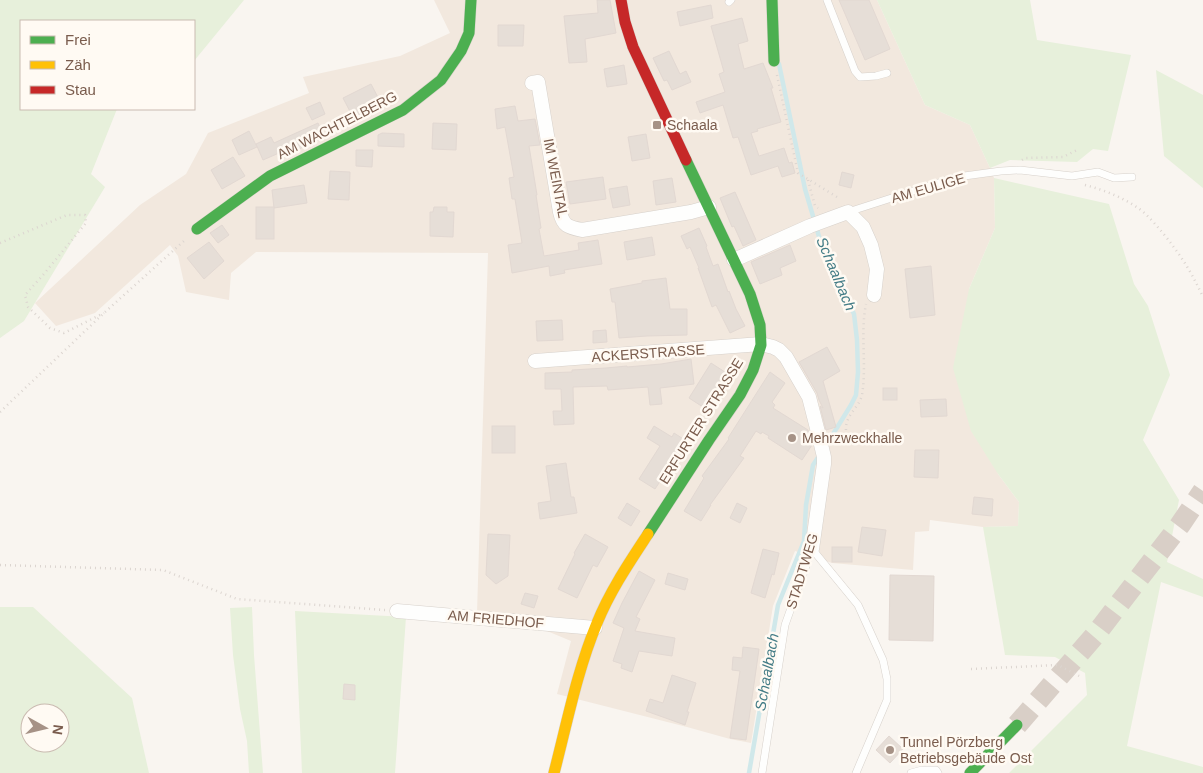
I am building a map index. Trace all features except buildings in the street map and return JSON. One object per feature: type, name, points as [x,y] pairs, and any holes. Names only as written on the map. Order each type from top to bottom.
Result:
[{"type":"street","name":"AM WACHTELBERG","points":[[197,229],[270,176],[403,110],[440,80],[461,51],[469,33],[470,0]]},
{"type":"street","name":"ERFURTER STRASSE","points":[[554,773],[579,678],[595,628],[607,602],[636,552],[752,374],[761,344],[762,327],[750,294],[633,47],[625,22],[621,0]]},
{"type":"street","points":[[772,0],[774,14],[774,61]]},
{"type":"street","name":"IM WEINTAL","points":[[532,83],[538,82],[560,212],[562,220],[566,225],[582,230],[709,208]]},
{"type":"street","points":[[848,212],[863,227],[871,245],[877,269],[874,295]]},
{"type":"street","name":"AM EULIGE","points":[[734,260],[810,226],[848,212]]},
{"type":"street","name":"ACKERSTRASSE","points":[[535,361],[761,344]]},
{"type":"street","name":"STADTWEG","points":[[761,344],[779,350],[786,357],[809,397],[819,436],[824,457],[812,549]]},
{"type":"street","name":"AM FRIEDHOF","points":[[397,611],[595,628]]},
{"type":"street","points":[[970,773],[1017,725]]},
{"type":"lane","points":[[827,0],[855,71],[860,76],[876,76],[887,73]]},
{"type":"lane","name":"AM EULIGE","points":[[848,212],[957,177],[1001,171],[1020,170],[1072,176],[1098,172],[1114,178],[1132,177]]},
{"type":"lane","points":[[812,549],[858,605],[883,660],[887,679],[887,700],[856,773]]},
{"type":"lane","name":"STADTWEG","points":[[762,773],[785,625],[812,549]]},
{"type":"lane","points":[[911,773],[922,770],[936,770],[938,773]]},
{"type":"path","points":[[774,61],[798,173],[837,197],[848,212]]},
{"type":"path","points":[[1001,171],[1025,158],[1063,157],[1077,150]]},
{"type":"path","points":[[807,179],[814,206],[828,220]]},
{"type":"path","points":[[1084,185],[1114,194],[1139,208],[1154,223],[1182,259],[1203,297]]},
{"type":"path","points":[[0,243],[66,215],[85,215],[86,223],[25,295],[28,307],[50,328],[64,332],[104,313]]},
{"type":"path","points":[[0,412],[104,313],[197,229]]},
{"type":"path","points":[[846,430],[846,423],[861,399],[864,382],[863,318],[866,304],[874,295]]},
{"type":"path","points":[[0,565],[163,570],[237,599],[397,611]]},
{"type":"path","points":[[971,669],[1058,665],[1079,676]]},
{"type":"shaded area","points":[[434,0],[877,0],[925,105],[970,125],[990,168],[994,178],[995,228],[969,289],[998,474],[1019,502],[1018,526],[983,527],[930,520],[929,531],[915,532],[913,570],[832,563],[795,551],[773,606],[751,743],[557,694],[571,641],[511,616],[477,613],[488,253],[256,252],[231,273],[229,300],[186,292],[178,256],[170,245],[95,313],[56,326],[35,303],[140,205],[186,174],[208,133],[309,93],[303,77],[400,56],[450,33]]},
{"type":"green space","points":[[0,0],[244,0],[195,60],[195,20],[20,20],[20,110],[117,110],[91,174],[105,187],[24,321],[0,338]]},
{"type":"green space","points":[[877,0],[1030,0],[1037,40],[1131,55],[1108,151],[1093,149],[1077,162],[1010,160],[990,168],[970,125],[925,105]]},
{"type":"green space","points":[[1156,70],[1203,95],[1203,188],[1164,156]]},
{"type":"green space","points":[[994,178],[1109,204],[1134,284],[1148,306],[1170,375],[1143,440],[1179,500],[1167,562],[1203,579],[1203,597],[1161,582],[1127,746],[1203,767],[1203,773],[1009,773],[1087,695],[1085,673],[1055,657],[1005,655],[983,527],[1018,526],[1019,502],[998,474],[971,431],[953,368],[969,289],[995,228]]},
{"type":"green space","points":[[0,607],[33,607],[132,698],[149,773],[0,773]]},
{"type":"green space","points":[[252,607],[263,773],[249,773],[247,741],[240,709],[233,655],[230,608]]},
{"type":"green space","points":[[295,611],[406,617],[395,773],[302,773]]},
{"type":"waterway","name":"Schaalbach","points":[[779,64],[805,189],[823,250],[854,314],[858,372],[856,395],[825,447]]},
{"type":"waterway","name":"Schaalbach","points":[[749,773],[778,605],[804,541],[806,505],[813,465],[819,456]]},
{"type":"tunnel","points":[[1017,725],[1096,634],[1180,525],[1203,491]]},
{"type":"traffic: fast","points":[[197,229],[270,176],[403,110],[441,80],[461,51],[469,33],[471,0]]},
{"type":"traffic: fast","points":[[772,0],[774,61]]},
{"type":"traffic: fast","points":[[648,534],[740,395],[753,370],[761,345],[760,325],[750,294],[686,160]]},
{"type":"traffic: fast","points":[[970,773],[1017,725]]},
{"type":"traffic: slow","points":[[554,773],[578,678],[597,623],[614,588],[648,534]]},
{"type":"traffic: jam","points":[[621,0],[625,22],[633,47],[686,160]]},
{"type":"place","name":"Schaala","points":[[657,125]]},
{"type":"place","name":"Mehrzweckhalle","points":[[792,438]]},
{"type":"place","name":"Tunnel Pörzberg Betriebsgebäude Ost","points":[[890,750]]}]
